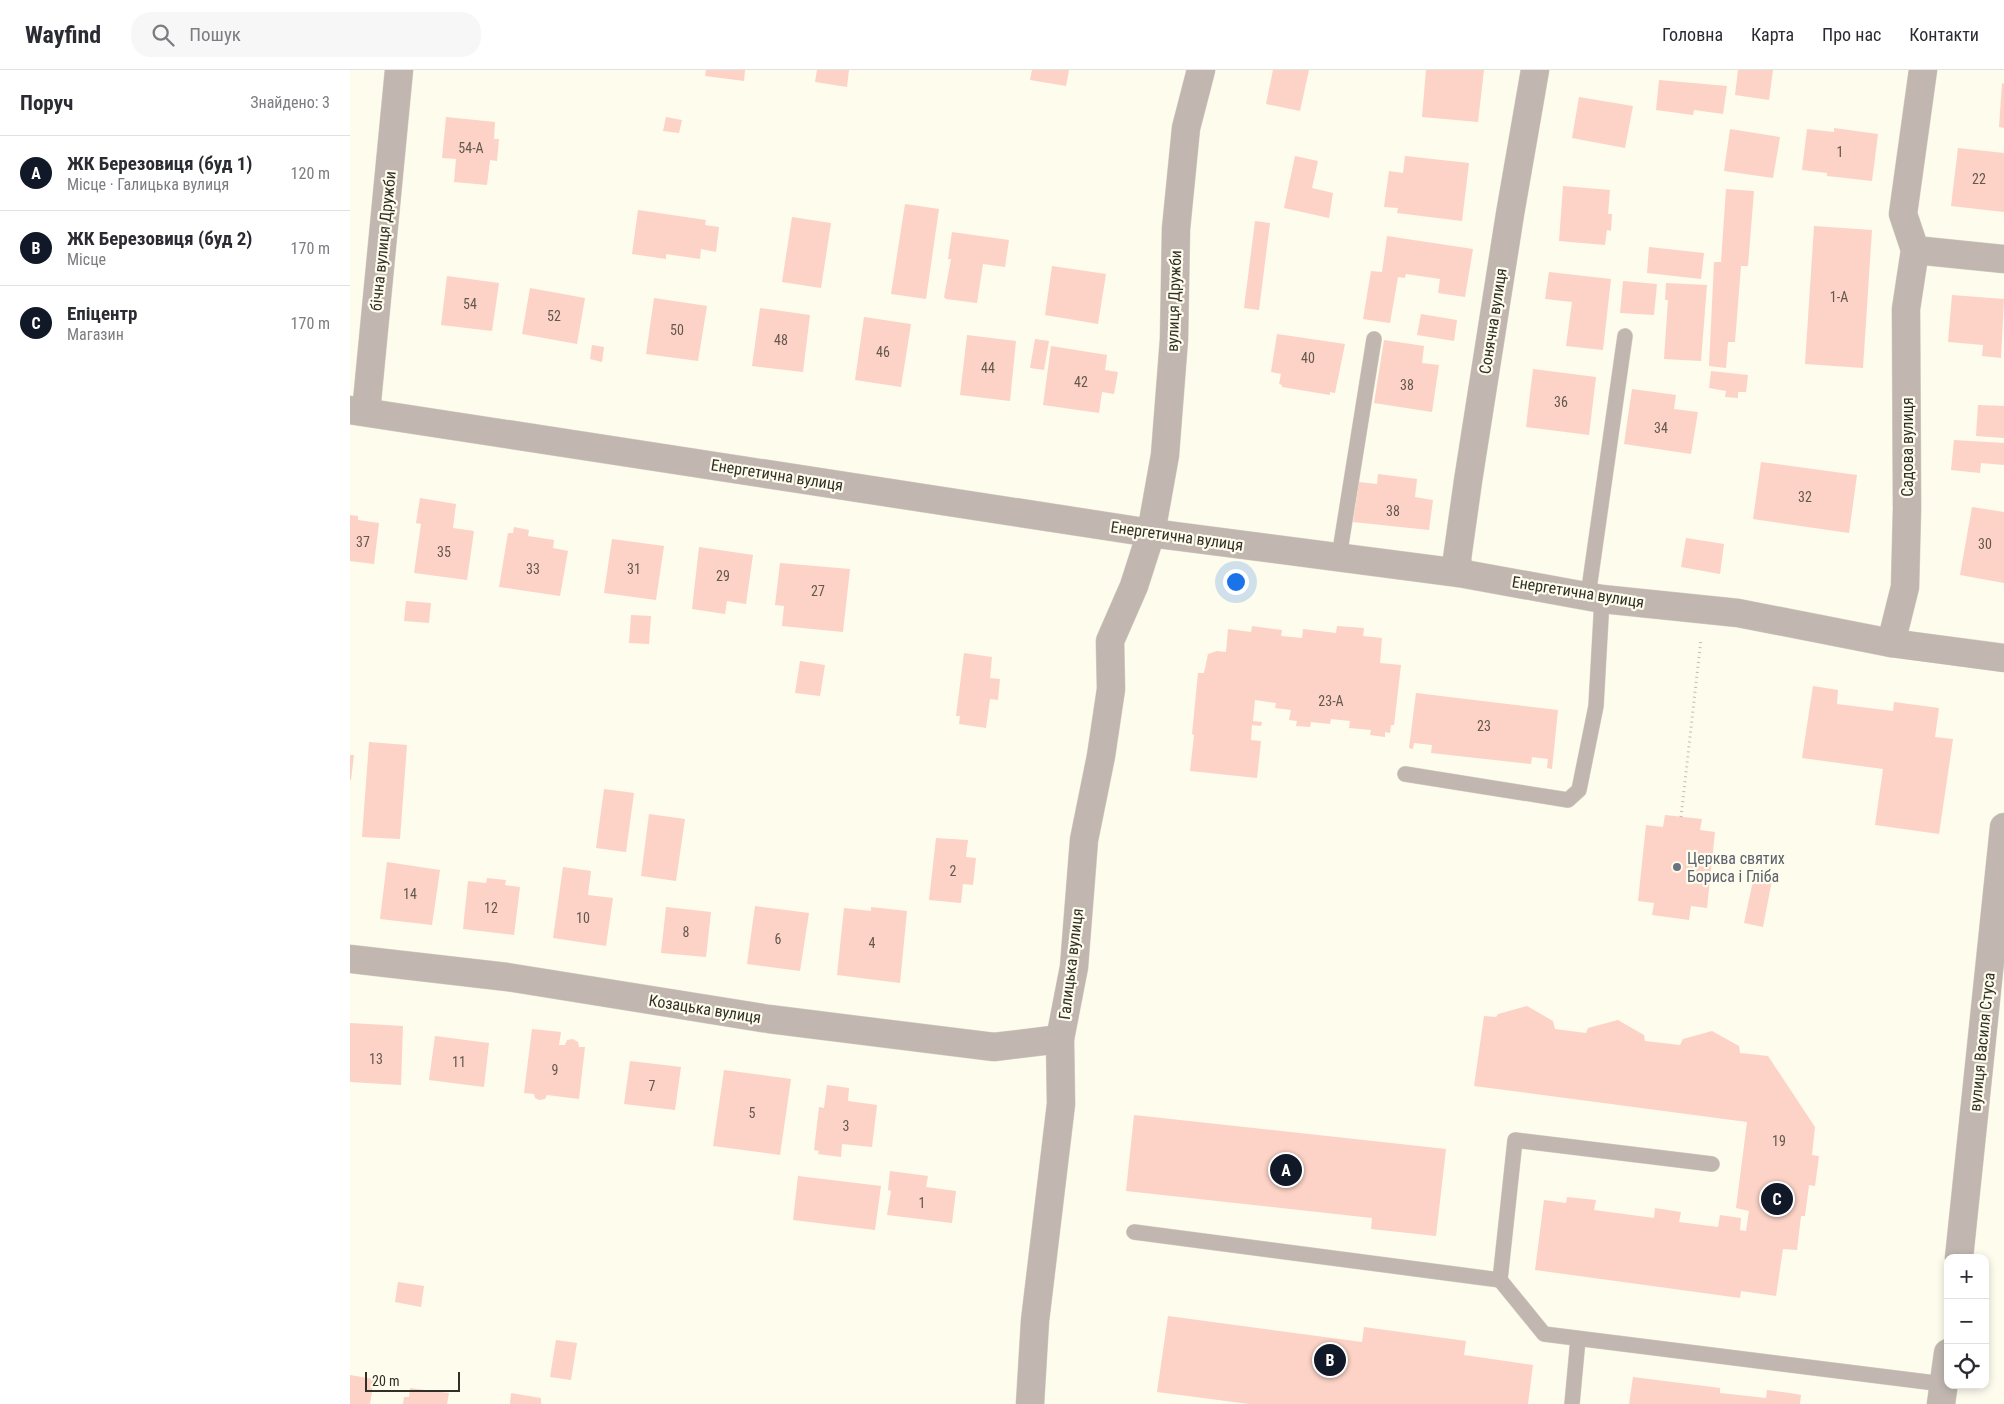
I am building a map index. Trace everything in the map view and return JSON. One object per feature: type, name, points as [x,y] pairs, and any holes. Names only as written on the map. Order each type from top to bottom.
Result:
[{"type":"street","name":"бічна вулиця Дружби","points":[[358,411],[399,70]]},
{"type":"street","name":"вулиця Дружби","points":[[1151,533],[1165,455],[1174,339],[1176,229],[1185,138],[1200,70]]},
{"type":"street","name":"Сонячна вулиця","points":[[1459,573],[1457,559],[1471,462],[1535,70]]},
{"type":"street","name":"Садова вулиця","points":[[1891,643],[1905,587],[1907,509],[1906,309],[1915,250],[1903,214],[1923,70]]},
{"type":"street","points":[[1915,250],[2004,259]]},
{"type":"street","name":"Енергетична вулиця","points":[[358,411],[1151,533],[1459,573],[1595,598],[1738,613],[1891,643],[2004,658]]},
{"type":"street","name":"Галицька вулиця","points":[[1030,1404],[1035,1321],[1061,1104],[1060,1039],[1074,967],[1084,840],[1101,756],[1111,689],[1110,641],[1134,586],[1151,533]]},
{"type":"street","name":"вулиця Василя Стуса","points":[[1960,1254],[1997,961],[2004,827]]},
{"type":"street","name":"Козацька вулиця","points":[[350,959],[507,977],[769,1018],[994,1047],[1060,1039]]},
{"type":"street","points":[[1942,1394],[1944,1380]]},
{"type":"lane","points":[[1405,774],[1568,800],[1579,790],[1596,706],[1595,598],[1625,336]]},
{"type":"lane","points":[[1340,557],[1374,339]]},
{"type":"lane","points":[[1500,1280],[1515,1140],[1712,1164]]},
{"type":"lane","points":[[1134,1232],[1500,1280],[1544,1334],[1942,1394]]},
{"type":"lane","points":[[1572,1404],[1578,1338]]},
{"type":"path","points":[[1681,817],[1704,610]]},
{"type":"building","points":[[706,70],[745,70],[744,81],[705,76]]},
{"type":"building","points":[[817,70],[849,70],[847,87],[815,82]]},
{"type":"building","points":[[1032,70],[1069,70],[1066,86],[1030,80]]},
{"type":"building","points":[[1273,70],[1309,70],[1300,111],[1266,104]]},
{"type":"building","points":[[1426,70],[1484,70],[1478,122],[1422,117]]},
{"type":"building","points":[[1738,70],[1773,70],[1769,100],[1735,95]]},
{"type":"building","points":[[1659,80],[1727,86],[1723,114],[1694,110],[1693,115],[1656,110]]},
{"type":"building","points":[[2002,83],[2004,84],[2004,128],[1999,127]]},
{"type":"building","points":[[1579,97],[1633,106],[1625,148],[1572,138]]},
{"type":"building","points":[[446,117],[495,122],[494,139],[499,139],[497,161],[490,160],[487,185],[454,182],[456,159],[442,158]]},
{"type":"building","points":[[666,117],[682,120],[679,133],[663,131]]},
{"type":"building","points":[[1834,128],[1878,134],[1872,181],[1827,176],[1827,173],[1802,170],[1807,129],[1834,132]]},
{"type":"building","points":[[1730,129],[1780,137],[1773,178],[1724,171]]},
{"type":"building","points":[[1958,148],[2004,153],[2004,212],[1951,206]]},
{"type":"building","points":[[1295,156],[1318,161],[1312,188],[1333,193],[1329,218],[1284,208]]},
{"type":"building","points":[[1405,156],[1469,163],[1462,221],[1397,213],[1398,208],[1384,207],[1389,171],[1403,173]]},
{"type":"building","points":[[1563,186],[1610,190],[1608,214],[1612,214],[1611,231],[1607,230],[1605,245],[1559,241]]},
{"type":"building","points":[[1726,189],[1754,191],[1748,266],[1741,266],[1735,342],[1728,342],[1726,368],[1709,366],[1714,262],[1721,262]]},
{"type":"building","points":[[905,204],[939,209],[926,299],[891,294]]},
{"type":"building","points":[[638,210],[706,220],[705,225],[719,227],[716,252],[701,249],[700,259],[666,254],[666,259],[632,254]]},
{"type":"building","points":[[792,217],[831,223],[821,288],[782,282]]},
{"type":"building","points":[[1255,221],[1270,223],[1259,310],[1244,308]]},
{"type":"building","points":[[1814,226],[1872,230],[1863,368],[1805,364]]},
{"type":"building","points":[[952,232],[1009,240],[1005,267],[983,264],[977,303],[946,299],[944,297],[951,259],[948,259]]},
{"type":"building","points":[[1387,236],[1473,249],[1465,297],[1438,293],[1440,279],[1406,274],[1405,278],[1398,277],[1390,323],[1363,319],[1371,271],[1382,272]]},
{"type":"building","points":[[1649,247],[1704,253],[1701,279],[1647,273]]},
{"type":"building","points":[[1052,266],[1106,274],[1098,324],[1045,315]]},
{"type":"building","points":[[1549,272],[1611,279],[1603,350],[1566,346],[1572,302],[1545,299]]},
{"type":"building","points":[[447,276],[499,283],[492,331],[441,325]]},
{"type":"building","points":[[1623,281],[1657,284],[1654,315],[1620,313]]},
{"type":"building","points":[[1666,283],[1707,285],[1701,361],[1664,359],[1668,300],[1665,300]]},
{"type":"building","points":[[530,288],[585,298],[577,344],[522,334]]},
{"type":"building","points":[[1952,295],[2004,299],[2001,358],[1982,356],[1983,345],[1948,342]]},
{"type":"building","points":[[654,298],[707,306],[698,361],[646,354]]},
{"type":"building","points":[[760,308],[810,315],[803,372],[752,366]]},
{"type":"building","points":[[1421,314],[1457,320],[1454,341],[1417,335]]},
{"type":"building","points":[[864,317],[911,324],[901,387],[855,380]]},
{"type":"building","points":[[1277,334],[1345,344],[1335,393],[1330,392],[1330,395],[1282,387],[1279,384],[1281,374],[1271,372]]},
{"type":"building","points":[[967,335],[1016,341],[1010,401],[960,395]]},
{"type":"building","points":[[1035,339],[1049,341],[1044,370],[1030,368]]},
{"type":"building","points":[[1384,340],[1424,346],[1422,363],[1439,365],[1432,412],[1374,403]]},
{"type":"building","points":[[592,345],[604,347],[602,362],[590,359]]},
{"type":"building","points":[[1051,346],[1107,355],[1105,370],[1118,372],[1114,394],[1102,392],[1099,413],[1043,405]]},
{"type":"building","points":[[1533,369],[1596,377],[1589,435],[1526,427]]},
{"type":"building","points":[[1711,371],[1748,375],[1746,392],[1738,392],[1738,398],[1725,397],[1726,391],[1709,388]]},
{"type":"building","points":[[1632,389],[1676,395],[1674,409],[1698,412],[1691,454],[1624,444]]},
{"type":"building","points":[[1978,405],[2004,406],[2004,438],[1976,436]]},
{"type":"building","points":[[1954,440],[2004,443],[2004,465],[1981,463],[1980,473],[1951,470]]},
{"type":"building","points":[[1761,462],[1857,475],[1849,533],[1753,519]]},
{"type":"building","points":[[1378,474],[1417,479],[1415,497],[1433,500],[1429,530],[1353,522],[1359,482],[1377,484]]},
{"type":"building","points":[[420,498],[456,504],[453,528],[474,531],[467,580],[414,573],[421,524],[416,523]]},
{"type":"building","points":[[1972,507],[2004,512],[2004,583],[1960,575]]},
{"type":"building","points":[[350,515],[358,516],[358,520],[379,523],[374,564],[350,561]]},
{"type":"building","points":[[514,527],[529,530],[528,536],[554,540],[553,548],[568,551],[560,596],[499,587],[508,533],[513,533]]},
{"type":"building","points":[[1686,538],[1724,544],[1720,574],[1681,567]]},
{"type":"building","points":[[612,539],[664,546],[656,600],[604,593]]},
{"type":"building","points":[[699,547],[753,555],[746,604],[727,601],[725,614],[692,609]]},
{"type":"building","points":[[780,563],[850,569],[843,632],[782,626],[784,606],[775,605]]},
{"type":"building","points":[[406,601],[431,603],[429,623],[404,621]]},
{"type":"building","points":[[631,615],[651,616],[649,644],[629,643]]},
{"type":"building","points":[[1252,626],[1282,630],[1281,636],[1302,638],[1303,629],[1336,633],[1337,626],[1364,628],[1363,636],[1382,638],[1380,663],[1401,665],[1394,725],[1391,725],[1390,733],[1385,732],[1385,737],[1370,735],[1371,730],[1349,728],[1350,721],[1331,719],[1330,724],[1311,722],[1310,727],[1296,726],[1297,721],[1289,720],[1291,710],[1275,708],[1276,703],[1255,700],[1253,721],[1262,722],[1261,726],[1252,725],[1251,740],[1261,741],[1257,778],[1190,771],[1198,673],[1204,673],[1208,654],[1217,651],[1226,652],[1228,629],[1251,632]]},
{"type":"building","points":[[964,653],[992,657],[990,678],[1000,679],[998,700],[990,699],[986,728],[959,724],[960,716],[956,716]]},
{"type":"building","points":[[800,661],[825,665],[820,696],[795,693]]},
{"type":"building","points":[[1813,686],[1838,690],[1837,704],[1893,711],[1894,702],[1939,708],[1935,737],[1953,739],[1939,834],[1875,825],[1883,769],[1802,758]]},
{"type":"building","points":[[1416,693],[1558,710],[1552,769],[1547,768],[1548,759],[1532,757],[1531,764],[1431,753],[1432,745],[1414,743],[1413,749],[1409,748]]},
{"type":"building","points":[[369,742],[407,745],[400,839],[362,837]]},
{"type":"building","points":[[350,755],[354,755],[351,780],[350,780]]},
{"type":"building","points":[[604,789],[634,793],[626,852],[596,848]]},
{"type":"building","points":[[649,814],[685,819],[676,881],[641,876]]},
{"type":"building","name":"Церква святих Бориса і Гліба","points":[[1665,815],[1702,819],[1700,830],[1715,832],[1707,908],[1691,906],[1689,920],[1652,915],[1654,903],[1638,901],[1646,825],[1663,827]]},
{"type":"building","points":[[936,838],[968,840],[966,857],[976,858],[973,885],[963,884],[961,903],[929,900]]},
{"type":"building","points":[[387,862],[440,870],[432,925],[380,919]]},
{"type":"building","points":[[563,867],[591,871],[588,895],[613,898],[606,946],[553,938]]},
{"type":"building","points":[[1754,876],[1772,880],[1763,927],[1744,923]]},
{"type":"building","points":[[487,878],[506,880],[505,885],[520,887],[514,935],[463,929],[468,881],[486,883]]},
{"type":"building","points":[[755,906],[809,913],[800,971],[747,964]]},
{"type":"building","points":[[666,907],[711,912],[706,957],[661,953]]},
{"type":"building","points":[[871,907],[907,911],[900,983],[837,975],[844,908],[871,911]]},
{"type":"building","points":[[1527,1006],[1553,1021],[1555,1029],[1586,1033],[1588,1028],[1618,1020],[1644,1035],[1645,1041],[1680,1045],[1683,1039],[1712,1031],[1739,1046],[1740,1053],[1768,1056],[1815,1127],[1812,1155],[1819,1156],[1815,1186],[1809,1185],[1805,1216],[1801,1216],[1797,1250],[1783,1249],[1776,1296],[1741,1291],[1740,1298],[1535,1270],[1544,1200],[1566,1203],[1567,1197],[1596,1200],[1594,1210],[1654,1218],[1655,1208],[1681,1212],[1679,1222],[1718,1227],[1720,1215],[1741,1218],[1740,1230],[1746,1231],[1749,1211],[1736,1208],[1747,1122],[1474,1086],[1484,1016],[1496,1017],[1498,1014]]},
{"type":"building","points":[[350,1023],[403,1026],[401,1085],[350,1082]]},
{"type":"building","points":[[532,1029],[561,1032],[559,1045],[565,1045],[567,1040],[573,1039],[578,1042],[579,1047],[585,1047],[579,1099],[547,1095],[545,1099],[539,1100],[535,1098],[534,1094],[524,1093]]},
{"type":"building","points":[[435,1036],[489,1043],[484,1087],[429,1080]]},
{"type":"building","points":[[630,1061],[681,1067],[675,1110],[624,1104]]},
{"type":"building","points":[[724,1070],[791,1079],[780,1155],[713,1146]]},
{"type":"building","points":[[827,1085],[849,1088],[848,1101],[877,1105],[872,1147],[842,1144],[841,1157],[818,1154],[819,1151],[814,1150],[819,1107],[824,1108]]},
{"type":"building","points":[[1134,1115],[1446,1149],[1436,1236],[1371,1229],[1372,1218],[1126,1191]]},
{"type":"building","points":[[890,1171],[928,1176],[926,1187],[956,1191],[952,1223],[887,1215],[891,1191],[888,1190]]},
{"type":"building","points":[[798,1176],[881,1186],[875,1230],[793,1220]]},
{"type":"building","points":[[398,1282],[424,1286],[421,1307],[395,1302]]},
{"type":"building","points":[[1168,1316],[1362,1342],[1364,1327],[1466,1341],[1464,1355],[1533,1365],[1528,1404],[1249,1404],[1157,1392]]},
{"type":"building","points":[[556,1340],[577,1343],[571,1380],[550,1377]]},
{"type":"building","points":[[350,1375],[374,1379],[370,1404],[350,1404]]},
{"type":"building","points":[[1633,1377],[1720,1388],[1720,1393],[1766,1398],[1767,1390],[1790,1393],[1801,1395],[1800,1404],[1629,1404]]},
{"type":"building","points":[[410,1388],[449,1393],[447,1404],[403,1404],[404,1397],[409,1397]]},
{"type":"building","points":[[511,1393],[541,1398],[541,1404],[510,1404]]},
{"type":"place","name":"Церква святих Бориса і Гліба","points":[[1677,867]]},
{"type":"place","name":"ЖК Березовиця (буд 1)","points":[[1286,1170]]},
{"type":"place","name":"Епіцентр","points":[[1777,1199]]},
{"type":"place","name":"ЖК Березовиця (буд 2)","points":[[1330,1360]]}]
